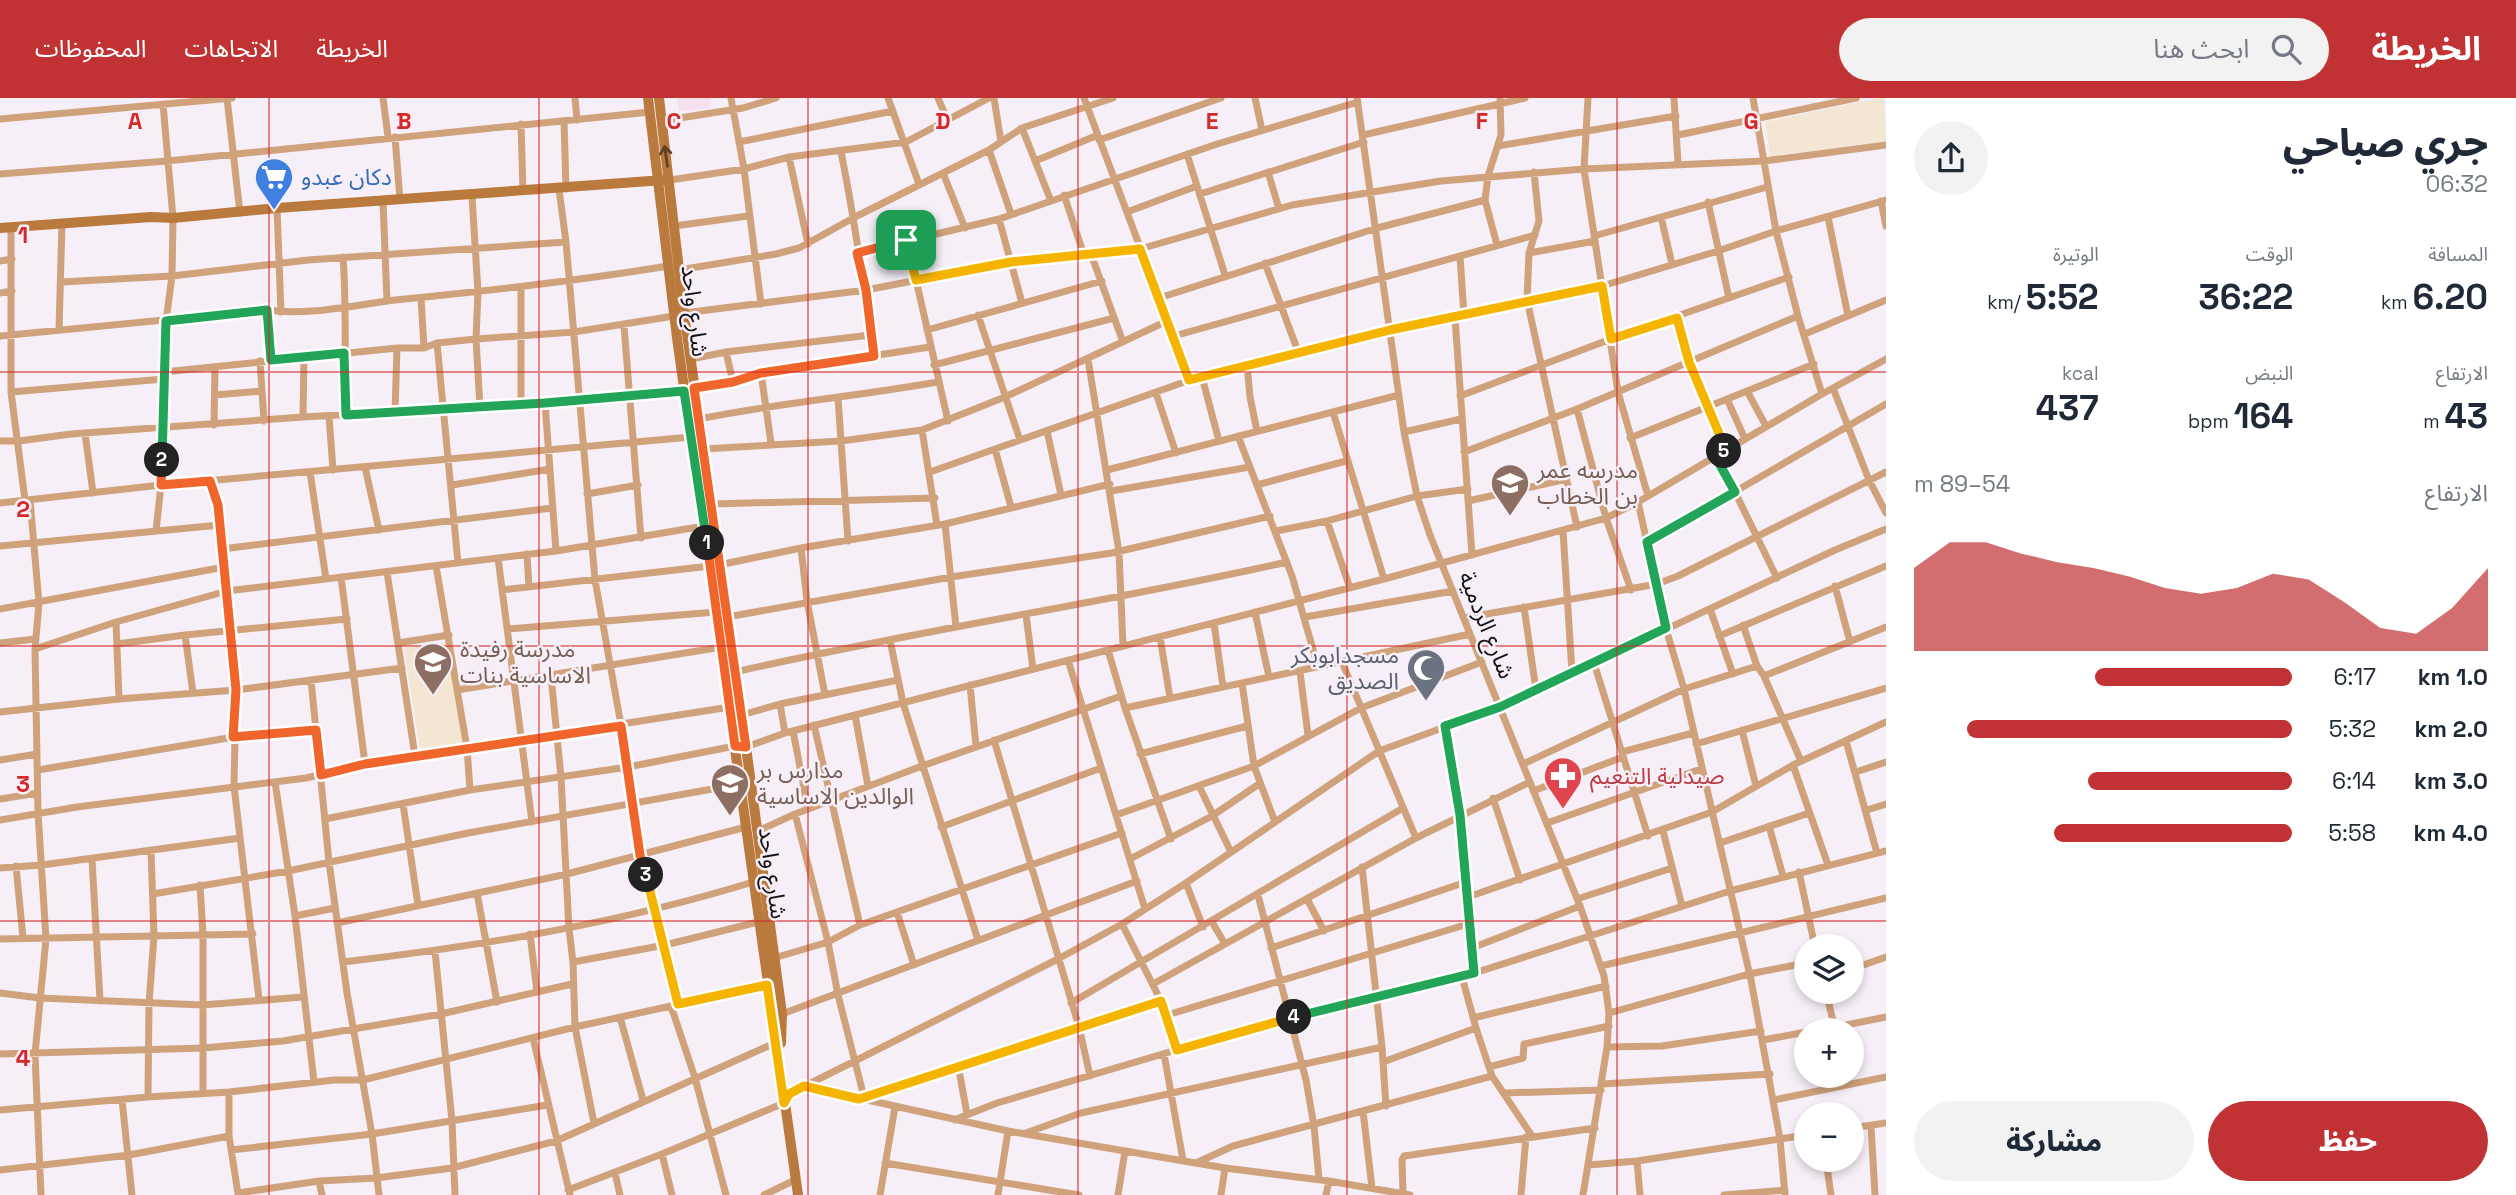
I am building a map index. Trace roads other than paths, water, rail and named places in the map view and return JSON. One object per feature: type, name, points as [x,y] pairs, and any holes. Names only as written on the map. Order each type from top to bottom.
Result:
[{"type":"street","points":[[0,119],[172,101],[232,98]]},
{"type":"street","points":[[383,98],[392,137],[400,200]]},
{"type":"street","points":[[575,98],[577,120]]},
{"type":"street","name":"شارع واحد","points":[[648,98],[674,226],[673,268]]},
{"type":"street","name":"شارع واحد","points":[[659,98],[664,180],[689,389],[691,437],[704,526],[715,566]]},
{"type":"street","points":[[732,98],[761,304]]},
{"type":"street","points":[[661,121],[733,110],[776,98]]},
{"type":"street","points":[[888,98],[919,184]]},
{"type":"street","points":[[938,98],[947,119]]},
{"type":"street","points":[[41,1195],[35,1054],[46,939],[38,813],[35,639],[39,603],[34,544],[11,392],[12,259],[6,227],[151,217],[173,218],[664,180],[744,169],[789,157],[906,142],[992,98],[1001,142]]},
{"type":"street","points":[[1084,98],[1189,380]]},
{"type":"street","points":[[0,336],[267,310],[281,312],[346,307],[522,288],[789,251],[808,244],[855,217],[989,150],[1022,128],[1113,98]]},
{"type":"street","points":[[1035,161],[1222,98]]},
{"type":"street","points":[[1255,98],[1262,130]]},
{"type":"street","points":[[1127,212],[1268,172],[1364,139],[1500,101],[1525,98]]},
{"type":"street","points":[[1588,98],[1584,169],[1594,239],[1618,392],[1648,496]]},
{"type":"street","points":[[1674,98],[1678,163]]},
{"type":"street","points":[[1753,98],[1776,231],[1822,394]]},
{"type":"street","points":[[1678,135],[1856,98]]},
{"type":"street","points":[[227,99],[240,213]]},
{"type":"street","points":[[857,253],[999,219],[1187,154],[1357,100]]},
{"type":"street","name":"شارع الردمية","points":[[1357,100],[1404,432],[1417,496],[1579,902],[1606,986],[1609,1013],[1608,1047],[1583,1195]]},
{"type":"street","points":[[1496,245],[1485,200],[1488,176],[1502,128],[1500,101]]},
{"type":"street","points":[[156,531],[161,485],[166,321],[172,276],[173,218],[163,104]]},
{"type":"street","points":[[739,142],[893,111]]},
{"type":"street","points":[[0,173],[167,161],[650,112]]},
{"type":"street","points":[[1498,146],[1676,116]]},
{"type":"street","points":[[564,121],[563,189],[568,282],[595,580],[628,767],[640,855],[665,945],[674,1005],[726,1195]]},
{"type":"street","points":[[520,124],[523,191]]},
{"type":"street","points":[[1022,128],[1051,201]]},
{"type":"street","points":[[11,392],[164,376],[260,361],[397,348],[424,348],[437,343],[624,326],[679,315],[866,290],[1011,262],[1140,249],[1279,209],[1371,192],[1488,176],[1678,163],[1764,161],[1886,145]]},
{"type":"street","points":[[989,150],[1011,214]]},
{"type":"street","points":[[841,152],[855,217],[857,253],[866,290],[874,356]]},
{"type":"street","points":[[1187,154],[1225,275]]},
{"type":"street","points":[[789,157],[808,244]]},
{"type":"street","points":[[1268,172],[1279,209]]},
{"type":"street","points":[[1534,172],[1539,221],[1529,253],[1527,300],[1577,527]]},
{"type":"street","points":[[943,173],[965,228]]},
{"type":"street","points":[[1529,253],[1594,239],[1708,202],[1768,187]]},
{"type":"street","points":[[1064,195],[1088,255],[1102,281],[1123,342]]},
{"type":"street","points":[[472,196],[478,292],[475,339],[480,407]]},
{"type":"street","points":[[1158,298],[1377,228],[1485,200]]},
{"type":"street","points":[[930,472],[1189,380],[1390,330],[1602,286],[1884,200],[1886,226]]},
{"type":"street","points":[[383,202],[387,301]]},
{"type":"street","points":[[1708,202],[1730,298]]},
{"type":"street","points":[[277,208],[281,312]]},
{"type":"street","points":[[674,226],[748,216]]},
{"type":"street","points":[[1661,217],[1672,264]]},
{"type":"street","points":[[1828,217],[1848,316]]},
{"type":"street","points":[[999,219],[1022,303]]},
{"type":"street","points":[[59,330],[62,224]]},
{"type":"street","points":[[1174,336],[1535,235]]},
{"type":"street","points":[[906,240],[948,421]]},
{"type":"street","points":[[61,282],[172,276],[343,257],[566,242]]},
{"type":"street","points":[[1461,256],[1464,316]]},
{"type":"street","points":[[343,257],[346,415]]},
{"type":"street","points":[[0,261],[12,259]]},
{"type":"street","points":[[1265,263],[1299,354]]},
{"type":"street","points":[[1460,396],[1611,339],[1789,278]]},
{"type":"street","points":[[927,330],[1102,281]]},
{"type":"street","points":[[521,404],[522,288]]},
{"type":"street","points":[[0,293],[12,291]]},
{"type":"street","points":[[421,298],[424,348]]},
{"type":"street","points":[[1805,334],[1886,300]]},
{"type":"street","points":[[267,310],[271,360]]},
{"type":"street","name":"شارع واحد","points":[[679,315],[691,359],[689,389],[699,419],[704,449],[712,504],[715,566],[742,715],[740,784],[775,1043],[804,1195]]},
{"type":"street","points":[[978,316],[1020,440]]},
{"type":"street","points":[[1464,452],[1553,419],[1798,316]]},
{"type":"street","points":[[934,365],[1114,318]]},
{"type":"street","points":[[1455,318],[1472,555]]},
{"type":"street","points":[[1677,318],[1689,362],[1726,450]]},
{"type":"street","points":[[704,449],[841,441],[922,430],[1005,397],[1167,321]]},
{"type":"street","points":[[624,326],[641,538]]},
{"type":"street","points":[[691,359],[726,352],[871,335]]},
{"type":"street","points":[[437,343],[458,563]]},
{"type":"street","points":[[0,441],[303,417],[629,396],[733,382],[761,373],[930,347]]},
{"type":"street","points":[[396,412],[397,348]]},
{"type":"street","points":[[726,352],[733,382]]},
{"type":"street","points":[[303,417],[304,357]]},
{"type":"street","points":[[1088,359],[1119,552],[1123,645]]},
{"type":"street","points":[[325,819],[470,790],[628,767],[741,746],[1577,527],[1606,518],[1638,502],[1886,359]]},
{"type":"street","points":[[260,361],[264,421]]},
{"type":"street","points":[[1630,438],[1814,364]]},
{"type":"street","points":[[1247,365],[1257,431]]},
{"type":"street","points":[[214,425],[215,367]]},
{"type":"street","points":[[761,373],[772,443]]},
{"type":"street","points":[[1202,377],[1219,441]]},
{"type":"street","points":[[699,419],[765,406],[838,398],[938,382]]},
{"type":"street","points":[[1833,388],[1870,480],[1886,512]]},
{"type":"street","points":[[215,395],[262,391]]},
{"type":"street","points":[[1746,391],[1766,426]]},
{"type":"street","points":[[1156,393],[1176,453]]},
{"type":"street","points":[[1107,470],[1399,395]]},
{"type":"street","points":[[838,398],[848,541]]},
{"type":"street","points":[[1727,399],[1745,439]]},
{"type":"street","points":[[545,403],[556,551]]},
{"type":"street","points":[[1647,542],[1886,404]]},
{"type":"street","points":[[1577,409],[1606,518],[1631,590]]},
{"type":"street","points":[[1333,412],[1384,579]]},
{"type":"street","points":[[329,416],[333,470]]},
{"type":"street","points":[[1404,432],[1461,419]]},
{"type":"street","points":[[922,430],[951,577],[956,626]]},
{"type":"street","points":[[1047,431],[1061,495]]},
{"type":"street","points":[[85,433],[93,493]]},
{"type":"street","points":[[1238,436],[1287,562],[1318,667]]},
{"type":"street","points":[[0,503],[161,485],[691,437]]},
{"type":"street","points":[[995,449],[1011,508]]},
{"type":"street","points":[[1715,456],[1777,578]]},
{"type":"street","points":[[1257,485],[1346,461]]},
{"type":"street","points":[[365,467],[379,530]]},
{"type":"street","points":[[502,590],[715,566],[800,548],[941,524],[1061,495],[1250,467]]},
{"type":"street","points":[[452,485],[550,469]]},
{"type":"street","points":[[310,472],[327,579]]},
{"type":"street","points":[[1464,618],[1657,584],[1886,472]]},
{"type":"street","points":[[1468,501],[1567,479]]},
{"type":"street","points":[[210,481],[218,505],[231,630],[236,690],[234,786],[259,999]]},
{"type":"street","points":[[587,494],[638,485]]},
{"type":"street","points":[[1276,531],[1327,521],[1417,496],[1468,489]]},
{"type":"street","points":[[712,504],[934,498]]},
{"type":"street","points":[[1638,502],[1741,934],[1770,1074],[1780,1139],[1785,1192],[1724,1195]]},
{"type":"street","points":[[222,549],[552,508]]},
{"type":"street","points":[[508,628],[722,614],[1119,552],[1270,516]]},
{"type":"street","points":[[1327,521],[1350,588]]},
{"type":"street","points":[[0,546],[220,525]]},
{"type":"street","points":[[35,649],[227,590],[556,551],[704,526]]},
{"type":"street","points":[[1563,531],[1572,672]]},
{"type":"street","points":[[533,1038],[569,1192],[709,1135],[1058,959],[1122,924],[1186,883],[1379,751],[1500,707],[1666,628],[1885,532]]},
{"type":"street","points":[[800,548],[825,695]]},
{"type":"street","points":[[527,554],[529,587]]},
{"type":"street","points":[[498,558],[531,822]]},
{"type":"street","points":[[735,672],[817,653],[1026,615],[1287,562]]},
{"type":"street","points":[[436,566],[467,748],[470,790]]},
{"type":"street","points":[[1719,636],[1886,566]]},
{"type":"street","points":[[0,609],[224,567]]},
{"type":"street","points":[[387,572],[415,756]]},
{"type":"street","points":[[341,577],[365,764]]},
{"type":"street","points":[[1835,586],[1850,642]]},
{"type":"street","points":[[1305,617],[1453,590]]},
{"type":"street","points":[[1524,607],[1536,690]]},
{"type":"street","points":[[1710,609],[1733,674]]},
{"type":"street","points":[[1255,612],[1269,677]]},
{"type":"street","name":"شارع واحد","points":[[722,614],[722,647],[730,707],[741,746],[758,831],[782,1014],[780,1039],[798,1195]]},
{"type":"street","points":[[1026,615],[1033,668]]},
{"type":"street","points":[[117,644],[347,620]]},
{"type":"street","points":[[116,622],[119,699]]},
{"type":"street","points":[[1214,623],[1223,687]]},
{"type":"street","points":[[1743,625],[1757,666],[1764,676],[1801,761]]},
{"type":"street","points":[[1764,676],[1886,627]]},
{"type":"street","points":[[1125,708],[1470,634]]},
{"type":"street","points":[[185,635],[193,693]]},
{"type":"street","points":[[398,643],[449,635]]},
{"type":"street","points":[[1160,637],[1170,698]]},
{"type":"street","points":[[0,643],[35,639]]},
{"type":"street","points":[[890,640],[903,703],[978,940]]},
{"type":"street","points":[[457,690],[722,647]]},
{"type":"street","points":[[1108,650],[1140,754],[1171,839]]},
{"type":"street","points":[[1068,660],[1145,909]]},
{"type":"street","points":[[1342,662],[1416,838]]},
{"type":"street","points":[[1116,815],[1254,766],[1361,708],[1482,662]]},
{"type":"street","points":[[1594,663],[1648,836]]},
{"type":"street","points":[[1523,764],[1684,689],[1757,666]]},
{"type":"street","points":[[0,712],[236,690],[402,668]]},
{"type":"street","points":[[1300,672],[1308,735]]},
{"type":"street","points":[[551,676],[561,777],[575,1027],[594,1123]]},
{"type":"street","points":[[311,680],[335,908],[372,1134],[379,1195]]},
{"type":"street","points":[[742,715],[780,704],[898,680]]},
{"type":"street","points":[[1242,683],[1254,766],[1275,822]]},
{"type":"street","points":[[970,685],[976,746]]},
{"type":"street","points":[[1696,744],[1886,688]]},
{"type":"street","points":[[758,831],[868,786],[1121,696]]},
{"type":"street","points":[[780,704],[808,809]]},
{"type":"street","points":[[0,820],[321,775],[365,764],[558,736],[730,707]]},
{"type":"street","points":[[855,715],[868,786]]},
{"type":"street","points":[[1468,897],[1712,812],[1793,765],[1886,722]]},
{"type":"street","points":[[814,725],[860,925]]},
{"type":"street","points":[[1140,754],[1247,726]]},
{"type":"street","points":[[1445,726],[1460,815],[1474,973]]},
{"type":"street","points":[[38,770],[233,737],[316,730]]},
{"type":"street","points":[[1742,730],[1756,786]]},
{"type":"street","points":[[1533,790],[1622,754],[1693,733]]},
{"type":"street","points":[[994,740],[1079,1027],[1090,1076]]},
{"type":"street","points":[[954,1120],[996,1103],[1290,1018],[1462,977],[1730,891],[1884,853],[1867,810],[1846,741]]},
{"type":"street","points":[[0,760],[37,754]]},
{"type":"street","points":[[1856,772],[1886,762]]},
{"type":"street","points":[[1793,765],[1828,865]]},
{"type":"street","points":[[941,827],[1101,768]]},
{"type":"street","points":[[1547,823],[1701,769]]},
{"type":"street","points":[[275,782],[295,916],[314,1083]]},
{"type":"street","points":[[1153,984],[1416,838],[1530,782]]},
{"type":"street","points":[[1130,859],[1212,816],[1259,783]]},
{"type":"street","points":[[153,894],[288,871],[409,845],[740,784]]},
{"type":"street","points":[[1199,786],[1231,852]]},
{"type":"street","points":[[0,799],[38,793]]},
{"type":"street","points":[[1493,798],[1520,880]]},
{"type":"street","points":[[403,804],[418,905]]},
{"type":"street","points":[[1867,810],[1886,804]]},
{"type":"street","points":[[1072,1003],[1403,808]]},
{"type":"street","points":[[1720,843],[1809,813]]},
{"type":"street","points":[[795,814],[828,942],[861,1098]]},
{"type":"street","points":[[1769,826],[1783,876]]},
{"type":"street","points":[[337,923],[567,874],[746,827]]},
{"type":"street","points":[[1662,831],[1682,906]]},
{"type":"street","points":[[774,958],[828,942],[860,925],[1122,833]]},
{"type":"street","points":[[0,867],[92,859],[240,838]]},
{"type":"street","points":[[148,1097],[149,1003],[154,936],[151,850]]},
{"type":"street","points":[[92,859],[100,1000]]},
{"type":"street","points":[[16,866],[23,938]]},
{"type":"street","points":[[1362,867],[1386,1106]]},
{"type":"street","points":[[1472,948],[1579,902],[1672,868]]},
{"type":"street","points":[[1799,872],[1812,934]]},
{"type":"street","points":[[782,1014],[1137,881]]},
{"type":"street","points":[[1271,948],[1466,881]]},
{"type":"street","points":[[343,962],[435,951],[569,929],[656,909],[753,882]]},
{"type":"street","points":[[1186,883],[1203,927]]},
{"type":"street","points":[[200,885],[204,1093]]},
{"type":"street","points":[[477,893],[497,1002]]},
{"type":"street","points":[[1258,895],[1303,1065],[1314,1126],[1318,1180]]},
{"type":"street","points":[[1601,966],[1886,898]]},
{"type":"street","points":[[1307,899],[1324,931]]},
{"type":"street","points":[[295,916],[335,908]]},
{"type":"street","points":[[897,912],[914,965]]},
{"type":"street","points":[[573,962],[665,945],[758,922]]},
{"type":"street","points":[[1212,922],[1225,944]]},
{"type":"street","points":[[1122,924],[1161,1001],[1177,1050]]},
{"type":"street","points":[[1167,1015],[1468,924]]},
{"type":"street","points":[[0,939],[253,934]]},
{"type":"street","points":[[530,934],[537,992]]},
{"type":"street","points":[[435,951],[452,1121],[455,1195]]},
{"type":"street","points":[[1864,965],[1886,957]]},
{"type":"street","points":[[1609,1013],[1749,974],[1794,965]]},
{"type":"street","points":[[1462,977],[1492,1076],[1529,1136],[1521,1195]]},
{"type":"street","points":[[0,1054],[148,1051],[307,1037],[441,1014],[572,984]]},
{"type":"street","points":[[0,1111],[363,1080],[575,1027],[767,985]]},
{"type":"street","points":[[1474,1018],[1606,986]]},
{"type":"street","points":[[0,993],[40,998],[202,1005],[303,997]]},
{"type":"street","points":[[861,1098],[1161,1001]]},
{"type":"street","points":[[620,1017],[643,1100]]},
{"type":"street","points":[[1864,1022],[1886,1017]]},
{"type":"street","points":[[1489,1067],[1523,1058],[1524,1044],[1609,1026]]},
{"type":"street","points":[[1383,1062],[1476,1028]]},
{"type":"street","points":[[1608,1047],[1662,1046],[1794,1033]]},
{"type":"street","points":[[229,1092],[229,1136],[238,1194],[319,1181],[376,1178],[452,1168],[556,1141],[775,1043]]},
{"type":"street","points":[[1025,1133],[1081,1112],[1382,1047]]},
{"type":"street","points":[[1164,1054],[1183,1160]]},
{"type":"street","points":[[958,1065],[967,1114]]},
{"type":"street","points":[[1504,1093],[1770,1074]]},
{"type":"street","points":[[1196,1163],[1222,1150],[1492,1076]]},
{"type":"street","points":[[1864,1079],[1886,1077]]},
{"type":"street","points":[[804,1086],[954,1120],[1125,1151],[1406,1194],[1402,1160],[1404,1156],[1594,1128]]},
{"type":"street","points":[[1774,1100],[1818,1088]]},
{"type":"street","points":[[122,1100],[132,1195]]},
{"type":"street","points":[[231,1150],[372,1134],[547,1105]]},
{"type":"street","points":[[880,1195],[895,1107]]},
{"type":"street","points":[[1363,1111],[1373,1188]]},
{"type":"street","points":[[1864,1127],[1886,1123]]},
{"type":"street","points":[[1871,1126],[1875,1195]]},
{"type":"street","points":[[998,1195],[1008,1130]]},
{"type":"street","points":[[0,1170],[129,1155],[229,1136]]},
{"type":"street","points":[[1589,1165],[1637,1161],[1794,1137]]},
{"type":"street","points":[[1118,1195],[1125,1151]]},
{"type":"street","points":[[662,1154],[672,1195]]},
{"type":"street","points":[[1637,1161],[1640,1195]]},
{"type":"street","points":[[885,1163],[1000,1182],[1032,1191],[1079,1195]]},
{"type":"street","points":[[1221,1195],[1225,1168]]},
{"type":"street","points":[[615,1172],[620,1195]]},
{"type":"street","points":[[1828,1172],[1831,1195]]},
{"type":"street","points":[[764,1195],[796,1180]]},
{"type":"street","points":[[319,1181],[322,1195]]},
{"type":"street","points":[[1326,1195],[1329,1181]]},
{"type":"place","name":"دكان عبدو","points":[[274,211]]},
{"type":"place","name":"مدرسه عمر بن الخطاب","points":[[1510,517]]},
{"type":"place","name":"مدرسة رفيدة الاساسية بنات","points":[[433,696]]},
{"type":"place","name":"مسجدابوبكر الصديق","points":[[1426,702]]},
{"type":"place","name":"صيدلية التنعيم","points":[[1563,810]]},
{"type":"place","name":"مدارس بر الوالدين الاساسية","points":[[730,817]]}]
